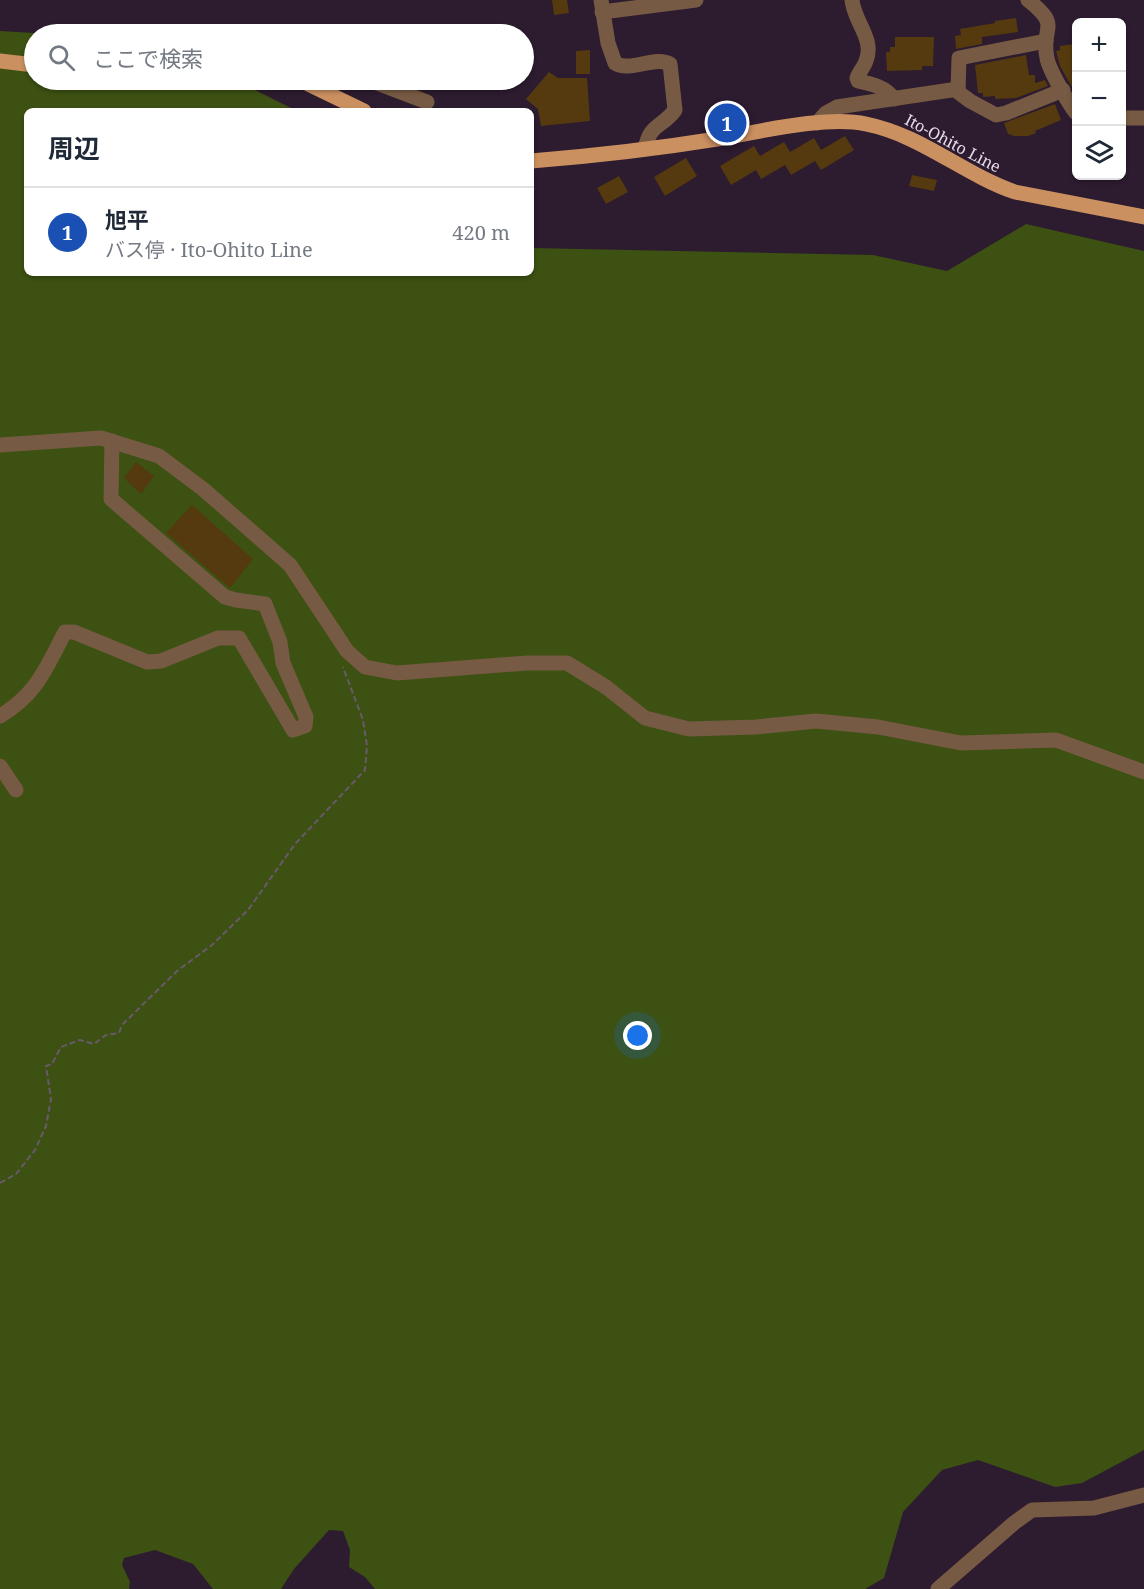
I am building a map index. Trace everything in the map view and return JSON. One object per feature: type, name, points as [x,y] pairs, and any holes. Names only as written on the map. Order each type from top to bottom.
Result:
[{"type":"main road","points":[[0,61],[24,64]]},
{"type":"main road","points":[[321,90],[358,108]]},
{"type":"main road","name":"Ito-Ohito Line","points":[[534,161],[645,149],[817,123],[852,122],[883,128],[909,138],[998,186],[1015,192],[1144,217]]},
{"type":"street","points":[[645,149],[647,137],[651,131],[675,110],[670,64],[664,61],[624,66],[615,63],[611,57],[602,6],[696,0]]},
{"type":"street","points":[[852,0],[855,14],[869,45],[866,62],[857,78],[858,81],[882,88],[894,99]]},
{"type":"street","points":[[1028,0],[1047,17],[1049,23],[1046,41],[1048,64],[1072,105]]},
{"type":"street","points":[[1046,41],[959,58],[959,94],[996,115],[1063,90]]},
{"type":"street","points":[[817,123],[826,113],[837,107],[958,89]]},
{"type":"street","points":[[395,90],[427,102]]},
{"type":"street","points":[[1126,118],[1144,118]]},
{"type":"street","points":[[0,446],[101,438],[159,456],[203,489],[290,565],[347,651],[365,667],[396,674],[526,663],[567,663],[606,687],[645,718],[688,729],[816,722],[878,727],[961,743],[1056,740],[1144,772]]},
{"type":"street","points":[[0,716],[18,705],[36,686],[65,632],[74,632],[147,662],[161,661],[218,638],[239,638],[292,730],[305,726],[306,717],[283,663],[280,642],[265,604],[225,597],[111,499],[112,441]]},
{"type":"street","points":[[0,766],[16,790]]},
{"type":"street","points":[[938,1589],[1032,1510],[1094,1508],[1144,1496]]},
{"type":"path","points":[[0,1183],[16,1174],[35,1150],[46,1126],[51,1099],[46,1066],[52,1064],[61,1047],[80,1040],[94,1044],[106,1035],[119,1033],[122,1025],[177,971],[212,945],[248,910],[295,844],[364,770],[367,746],[363,720],[341,662],[347,651]]},
{"type":"green space","points":[[0,31],[24,32],[24,90],[255,90],[291,108],[24,108],[24,276],[534,276],[534,248],[873,255],[947,271],[1026,224],[1144,251],[1144,1450],[1082,1483],[1055,1487],[978,1460],[942,1470],[903,1512],[884,1578],[865,1589],[375,1589],[365,1577],[349,1567],[350,1550],[343,1531],[329,1530],[294,1569],[281,1589],[213,1589],[193,1564],[155,1550],[124,1558],[122,1565],[130,1582],[129,1589],[0,1589]]},
{"type":"building","points":[[552,0],[567,0],[569,13],[554,15]]},
{"type":"building","points":[[1016,18],[1018,32],[982,37],[982,44],[956,49],[955,36],[961,35],[960,29]]},
{"type":"building","points":[[895,37],[934,37],[933,66],[922,66],[922,70],[887,71],[886,52],[890,52],[890,47],[895,47]]},
{"type":"building","points":[[1072,44],[1072,87],[1060,66],[1056,51],[1060,50],[1060,46]]},
{"type":"building","points":[[590,50],[590,74],[576,74],[576,51]]},
{"type":"building","points":[[1026,55],[1029,75],[1035,75],[1035,83],[1045,80],[1048,86],[1016,98],[995,99],[995,96],[983,97],[983,93],[978,93],[975,65]]},
{"type":"building","points":[[549,72],[558,78],[587,78],[590,121],[541,126],[538,109],[526,99]]},
{"type":"building","points":[[1055,104],[1061,120],[1028,136],[1008,134],[1004,123]]},
{"type":"building","points":[[845,136],[854,150],[821,170],[815,161],[791,175],[785,165],[761,179],[756,170],[731,185],[720,166],[754,146],[760,156],[784,142],[790,152],[814,138],[821,150]]},
{"type":"building","points":[[686,158],[697,176],[665,196],[654,177]]},
{"type":"building","points":[[912,175],[937,180],[934,191],[909,186]]},
{"type":"building","points":[[619,176],[628,192],[606,204],[597,188]]},
{"type":"building","points":[[136,462],[154,476],[141,494],[124,478]]},
{"type":"building","points":[[192,505],[253,559],[230,588],[166,533]]},
{"type":"place","name":"旭平","points":[[727,123]]}]
